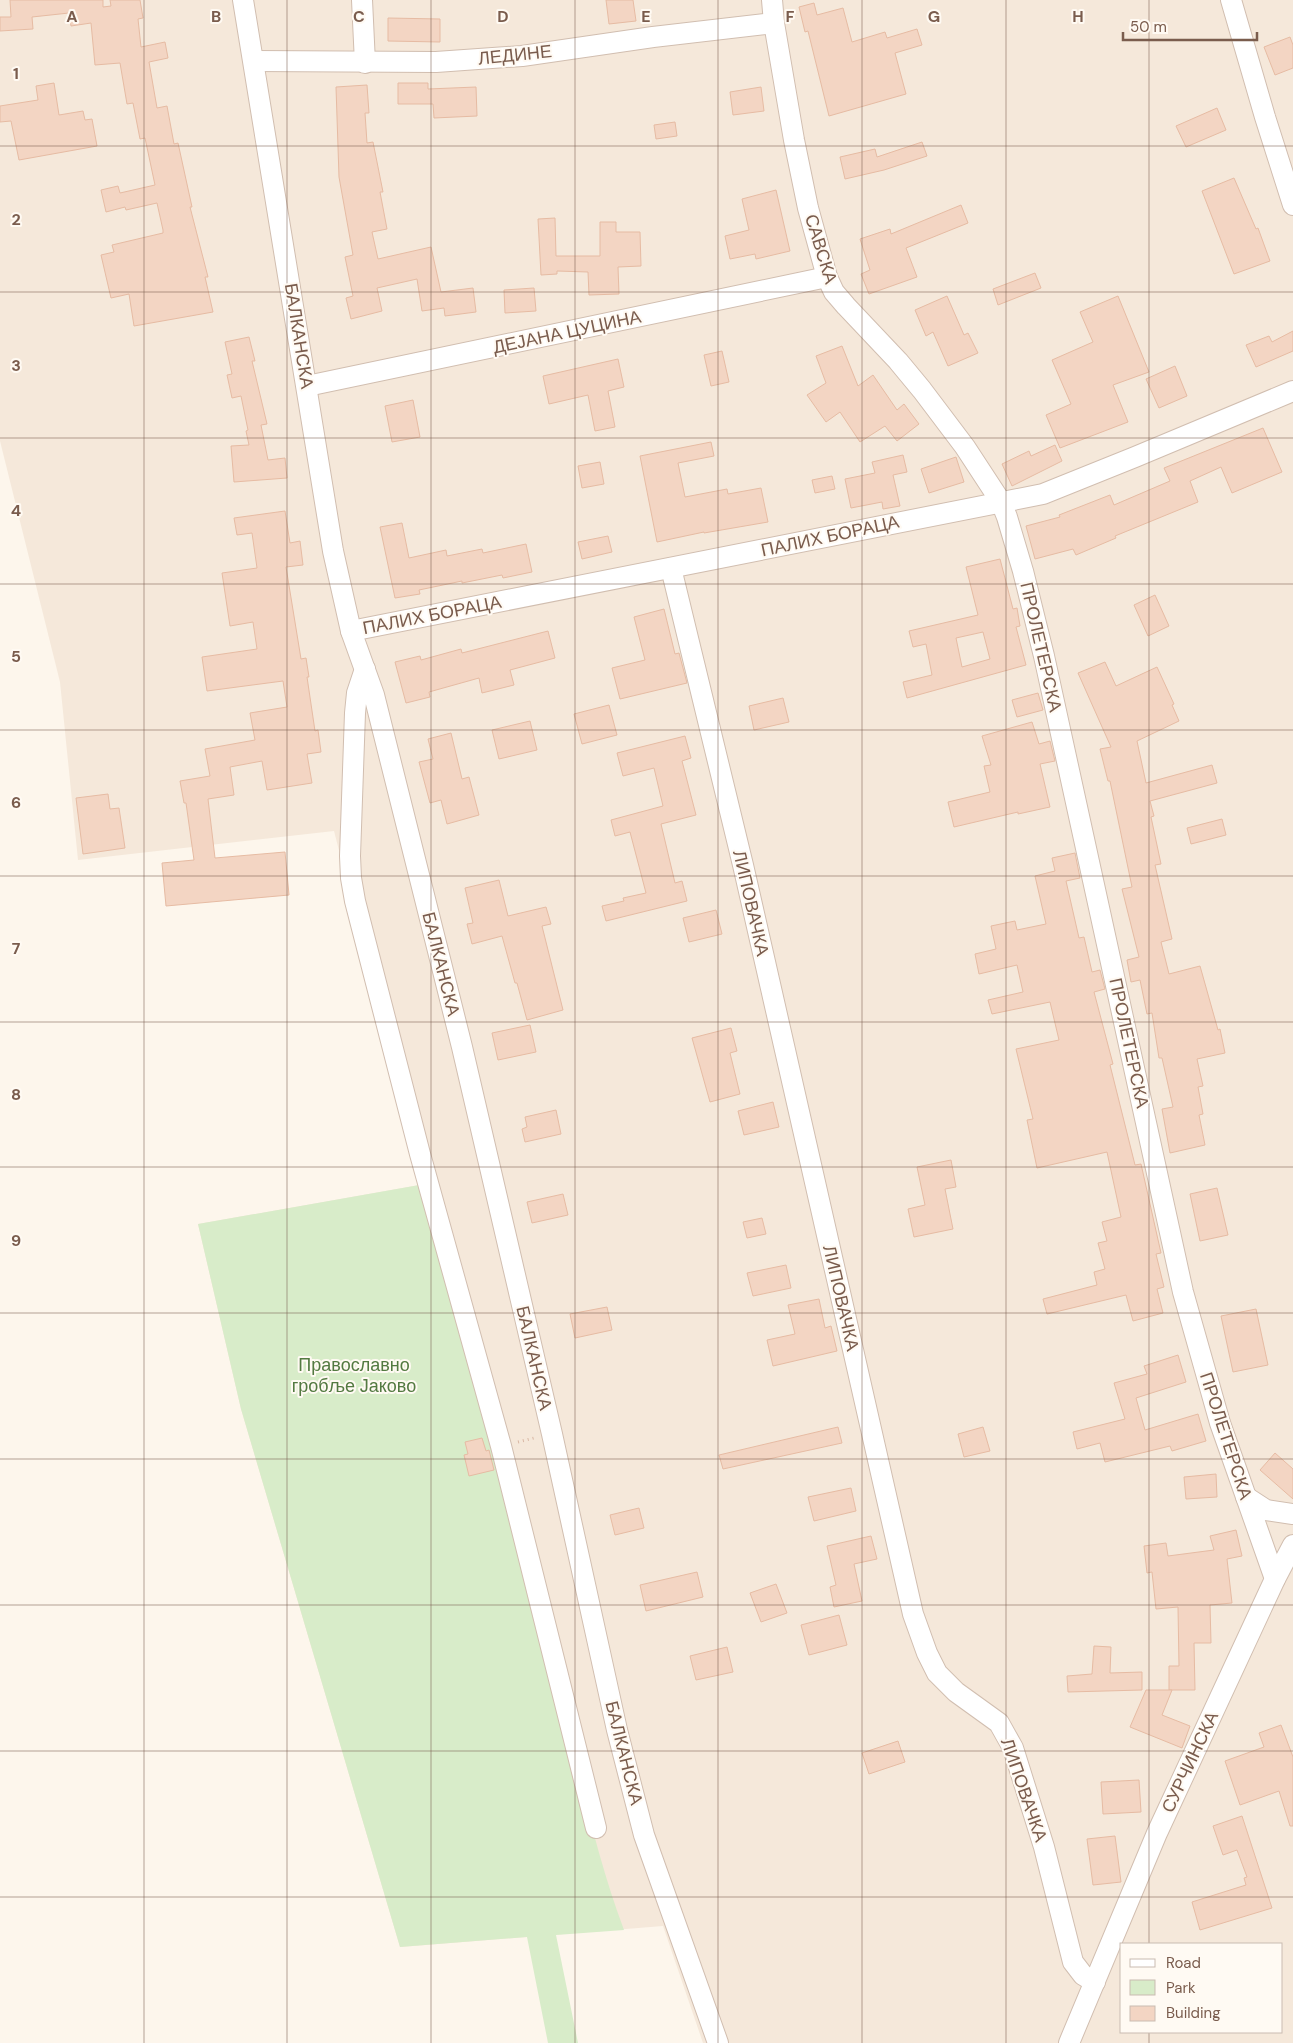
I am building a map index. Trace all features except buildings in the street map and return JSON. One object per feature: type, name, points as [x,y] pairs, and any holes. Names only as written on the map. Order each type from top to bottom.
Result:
[{"type":"street","name":"БАЛКАНСКА","points":[[243,0],[333,551],[351,631],[374,695],[462,1047],[552,1434],[617,1730],[644,1835],[718,2043]]},
{"type":"street","points":[[362,0],[365,62]]},
{"type":"street","name":"САВСКА","points":[[772,0],[774,23],[808,208],[827,278],[834,292],[898,361],[922,390],[965,447],[1000,502]]},
{"type":"street","points":[[1232,0],[1265,117],[1293,205]]},
{"type":"street","name":"ЛЕДИНЕ","points":[[254,61],[436,62],[522,56],[653,37],[774,23]]},
{"type":"street","name":"ДЕЈАНА ЦУЦИНА","points":[[307,386],[827,278]]},
{"type":"street","name":"ПАЛИХ БОРАЦА","points":[[351,631],[1043,494],[1293,391]]},
{"type":"street","name":"ПРОЛЕТЕРСКА","points":[[1000,502],[1015,544],[1044,656],[1086,842],[1182,1292],[1218,1415],[1275,1579]]},
{"type":"street","name":"ЛИПОВАЧКА","points":[[671,568],[743,865],[913,1614],[933,1666],[942,1679],[956,1692],[999,1724],[1010,1742],[1044,1847],[1073,1962],[1083,1975],[1095,1982]]},
{"type":"street","points":[[365,669],[357,693],[355,713],[350,856],[351,878],[384,1019],[501,1446],[596,1828]]},
{"type":"street","points":[[1246,1497],[1266,1510],[1293,1514]]},
{"type":"street","name":"СУРЧИНСКА","points":[[1069,2043],[1156,1833],[1275,1579],[1293,1545]]},
{"type":"path","points":[[501,1446],[552,1434]]},
{"type":"shaded area","points":[[0,0],[1293,0],[1293,2043],[703,2043],[663,1926],[400,1947],[241,1409],[198,1224],[425,1184],[334,831],[78,860],[60,682],[0,441]]},
{"type":"green space","name":"Православно гробље Јаково","points":[[425,1184],[602,1864],[624,1930],[556,1935],[578,2043],[548,2043],[527,1937],[400,1947],[241,1409],[198,1224]]}]
